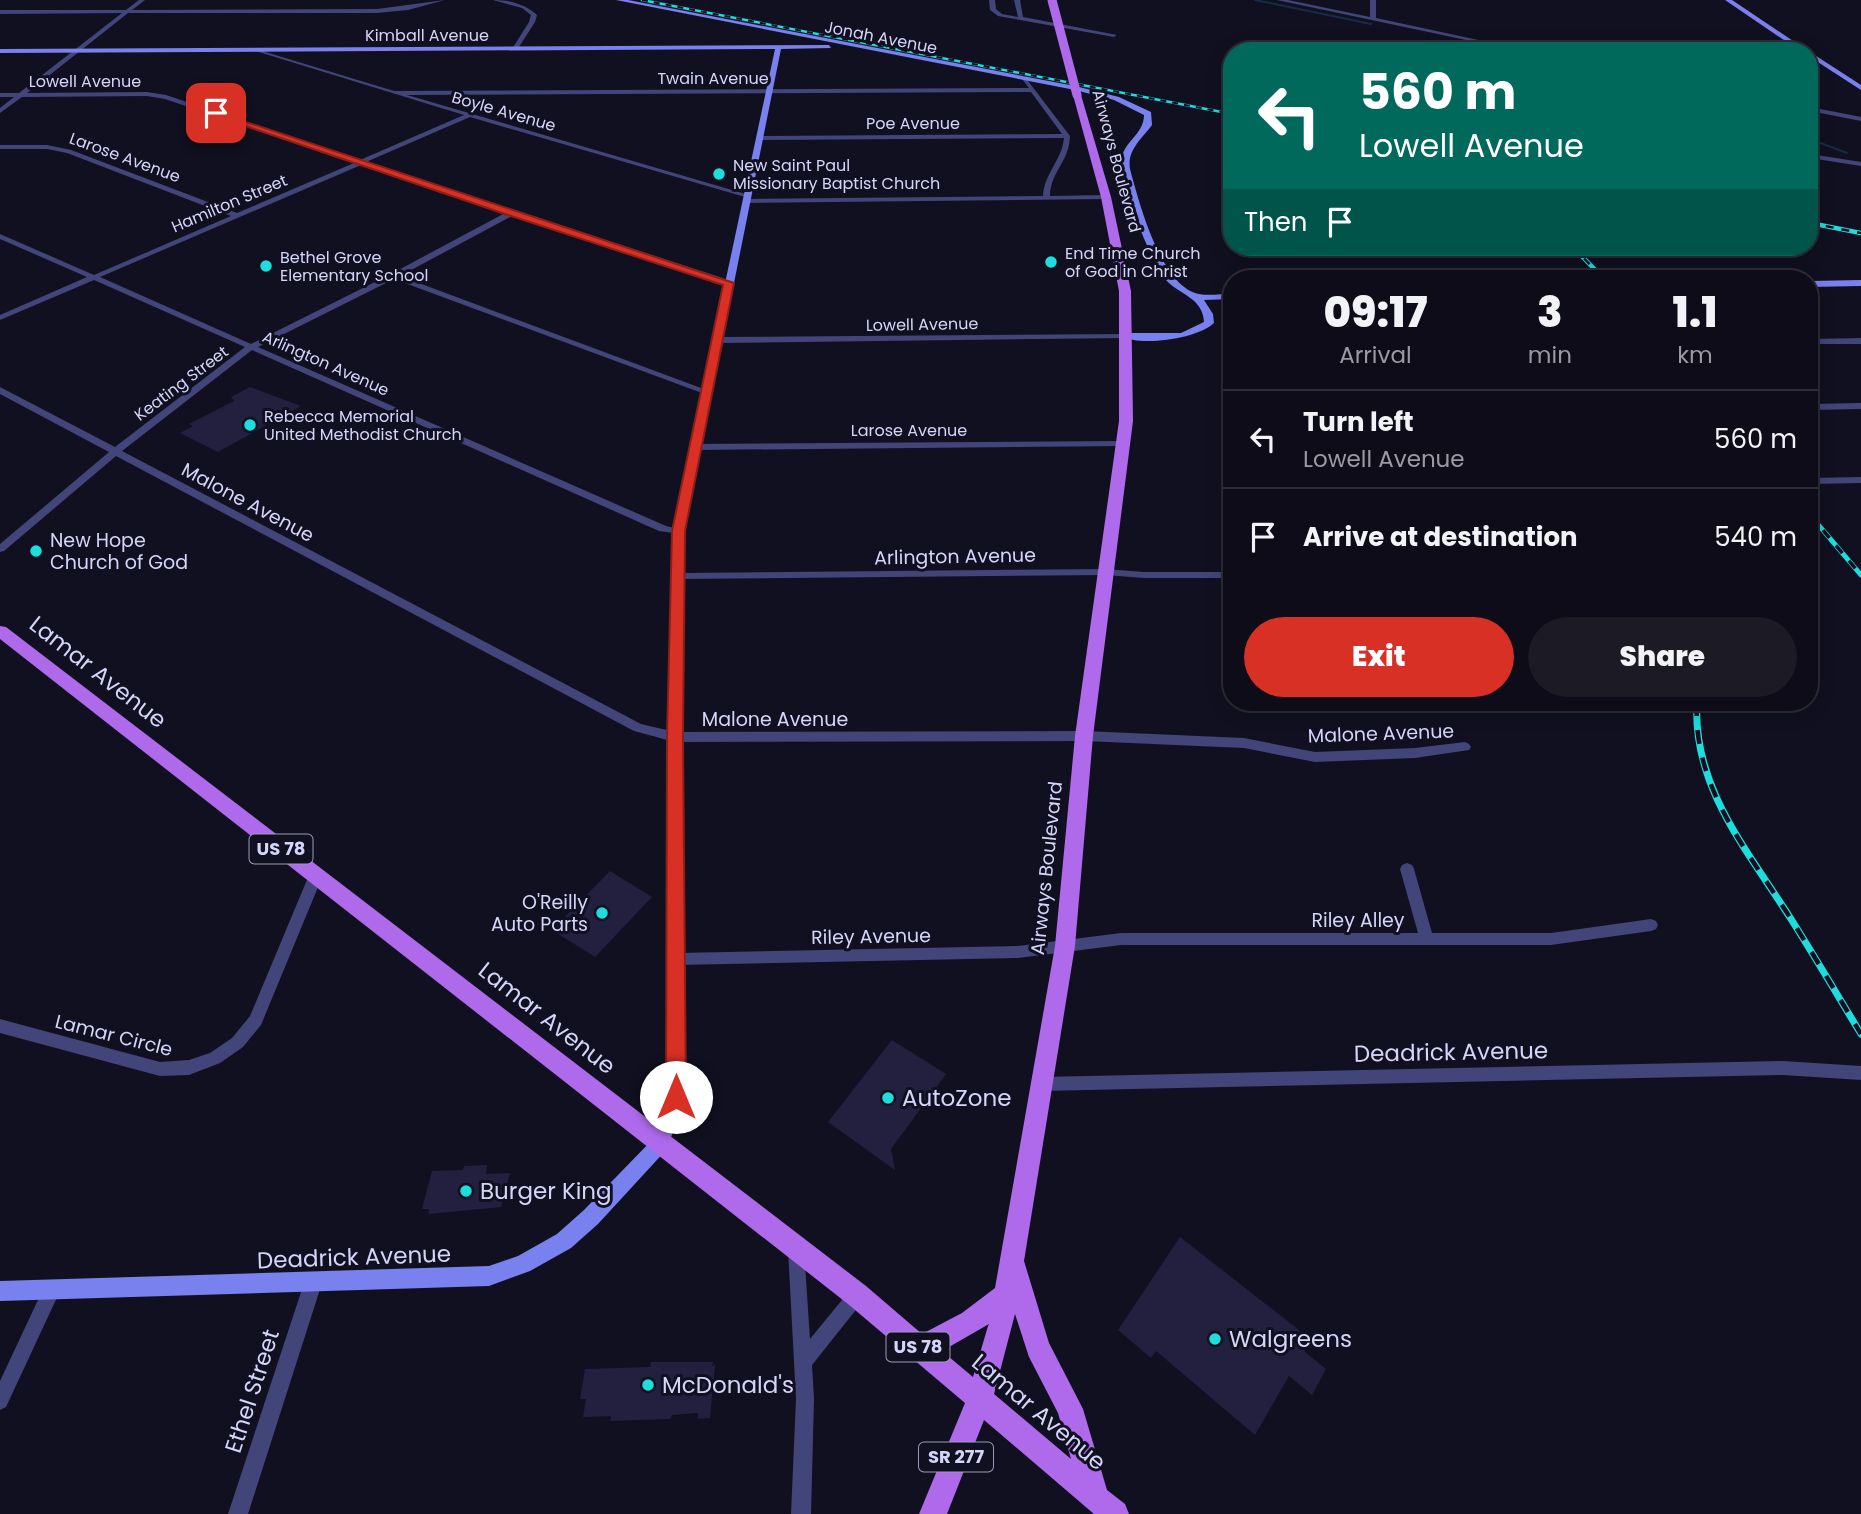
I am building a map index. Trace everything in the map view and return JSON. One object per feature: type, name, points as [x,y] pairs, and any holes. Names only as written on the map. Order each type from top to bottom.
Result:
[{"type":"main road","name":"Airways Boulevard","points":[[979,1400],[1006,1295],[1065,946],[1084,736],[1126,421],[1125,291],[1106,197],[1052,0]]},
{"type":"main road","name":"Lamar Avenue","points":[[0,631],[857,1295],[1106,1505]]},
{"type":"main road","points":[[1012,1261],[1038,1348],[1070,1409],[1106,1505]]},
{"type":"main road","points":[[920,1349],[971,1322],[1006,1295]]},
{"type":"main road","name":"SR 277","points":[[933,1514],[979,1400]]},
{"type":"street","points":[[0,111],[142,0]]},
{"type":"street","points":[[0,12],[388,10],[442,0]]},
{"type":"street","points":[[496,0],[524,7],[534,15],[533,22],[515,49]]},
{"type":"street","name":"Jonah Avenue","points":[[619,0],[1025,79],[1121,99],[1137,105]]},
{"type":"street","points":[[992,0],[995,12],[1114,35]]},
{"type":"street","points":[[1017,0],[1021,19]]},
{"type":"street","points":[[1280,0],[1484,42]]},
{"type":"street","points":[[1373,0],[1373,19]]},
{"type":"street","points":[[1728,0],[1791,42]]},
{"type":"street","points":[[237,11],[244,6]]},
{"type":"street","name":"Kimball Avenue","points":[[0,51],[855,46]]},
{"type":"street","points":[[661,1143],[676,1097],[675,737],[678,531],[778,48]]},
{"type":"street","name":"Boyle Avenue","points":[[254,49],[747,199],[1106,197]]},
{"type":"street","points":[[1818,59],[1861,88]]},
{"type":"street","points":[[1025,79],[1067,136],[1066,151],[1047,182],[1046,197]]},
{"type":"street","name":"Twain Avenue","points":[[394,93],[1032,90]]},
{"type":"street","name":"Lowell Avenue","points":[[0,95],[147,94],[166,97],[365,162],[511,214],[729,283]]},
{"type":"street","name":"Airways Boulevard","points":[[1137,105],[1148,114],[1148,125],[1130,147],[1125,163],[1131,185],[1160,267],[1168,278],[1196,297]]},
{"type":"street","points":[[1818,111],[1861,119]]},
{"type":"street","name":"Hamilton Street","points":[[0,318],[470,116]]},
{"type":"street","name":"Poe Avenue","points":[[760,138],[1067,136]]},
{"type":"street","name":"Larose Avenue","points":[[0,147],[47,147],[69,151],[236,215]]},
{"type":"street","points":[[1818,157],[1861,164]]},
{"type":"street","name":"Keating Street","points":[[0,548],[115,452],[251,347],[511,214]]},
{"type":"street","name":"Arlington Avenue","points":[[0,236],[663,529],[678,531]]},
{"type":"street","points":[[394,276],[705,391]]},
{"type":"street","points":[[1818,284],[1861,283]]},
{"type":"street","points":[[1196,297],[1223,296]]},
{"type":"street","points":[[1126,336],[1187,335],[1202,329],[1209,323],[1209,318],[1205,306],[1196,297]]},
{"type":"street","name":"Lowell Avenue","points":[[718,340],[1126,336]]},
{"type":"street","points":[[1818,342],[1861,341]]},
{"type":"street","name":"Malone Avenue","points":[[0,390],[638,728],[675,737],[1084,736],[1244,743],[1315,757],[1415,753],[1465,747]]},
{"type":"street","points":[[1818,407],[1861,406]]},
{"type":"street","name":"Larose Avenue","points":[[696,447],[1122,444]]},
{"type":"street","points":[[1818,481],[1861,480]]},
{"type":"street","name":"Arlington Avenue","points":[[678,576],[1105,572],[1223,575]]},
{"type":"street","points":[[1407,869],[1427,940]]},
{"type":"street","name":"Lamar Circle","points":[[0,1026],[160,1069],[177,1070],[215,1059],[245,1037],[256,1020],[316,875]]},
{"type":"street","name":"Riley Alley","points":[[1065,946],[1121,939],[1551,939],[1651,925]]},
{"type":"street","name":"Riley Avenue","points":[[677,959],[1018,952],[1065,946]]},
{"type":"street","name":"Deadrick Avenue","points":[[1041,1084],[1769,1069],[1861,1073]]},
{"type":"street","name":"Deadrick Avenue","points":[[0,1292],[489,1276],[523,1264],[564,1241],[661,1143]]},
{"type":"street","points":[[796,1248],[805,1399],[801,1514]]},
{"type":"street","name":"Ethel Street","points":[[238,1514],[313,1283]]},
{"type":"street","points":[[0,1401],[51,1291]]},
{"type":"street","points":[[804,1362],[857,1295]]},
{"type":"building","name":"Rebecca Memorial United Methodist Church","points":[[250,387],[301,406],[218,452],[180,433],[193,426],[189,424],[234,401],[231,397]]},
{"type":"building","name":"O'Reilly Auto Parts","points":[[610,871],[652,897],[595,957],[552,930]]},
{"type":"building","name":"AutoZone","points":[[892,1040],[946,1074],[891,1149],[895,1170],[828,1122]]},
{"type":"building","name":"Burger King","points":[[487,1165],[486,1174],[510,1173],[501,1207],[429,1214],[429,1209],[422,1209],[432,1171],[463,1170],[464,1166]]},
{"type":"building","name":"Walgreens","points":[[1180,1237],[1299,1330],[1305,1352],[1326,1369],[1312,1395],[1289,1376],[1255,1435],[1156,1351],[1151,1358],[1118,1330]]},
{"type":"building","name":"McDonald's","points":[[651,1362],[713,1362],[712,1366],[715,1365],[710,1418],[698,1419],[698,1413],[672,1415],[670,1419],[610,1421],[611,1416],[583,1417],[586,1399],[580,1399],[585,1369],[650,1367]]},
{"type":"waterway","points":[[1255,0],[1371,24]]},
{"type":"waterway","points":[[1818,142],[1847,153]]},
{"type":"railway","points":[[642,0],[1223,112]]},
{"type":"railway","points":[[1818,225],[1861,233]]},
{"type":"railway","points":[[1582,256],[1595,270]]},
{"type":"railway","points":[[1818,524],[1861,575]]},
{"type":"railway","points":[[1697,711],[1698,733],[1704,762],[1726,817],[1861,1034]]},
{"type":"place","name":"New Saint Paul Missionary Baptist Church","points":[[719,174]]},
{"type":"place","name":"End Time Church of God in Christ","points":[[1051,262]]},
{"type":"place","name":"Bethel Grove Elementary School","points":[[266,266]]},
{"type":"place","name":"Rebecca Memorial United Methodist Church","points":[[250,425]]},
{"type":"place","name":"New Hope Church of God","points":[[36,551]]},
{"type":"place","name":"O'Reilly Auto Parts","points":[[602,913]]},
{"type":"place","name":"AutoZone","points":[[888,1098]]},
{"type":"place","name":"Burger King","points":[[466,1191]]},
{"type":"place","name":"Walgreens","points":[[1215,1339]]},
{"type":"place","name":"McDonald's","points":[[648,1385]]},
{"type":"route","points":[[216,113],[511,214],[729,283],[678,531],[675,737],[676,1097]]}]
